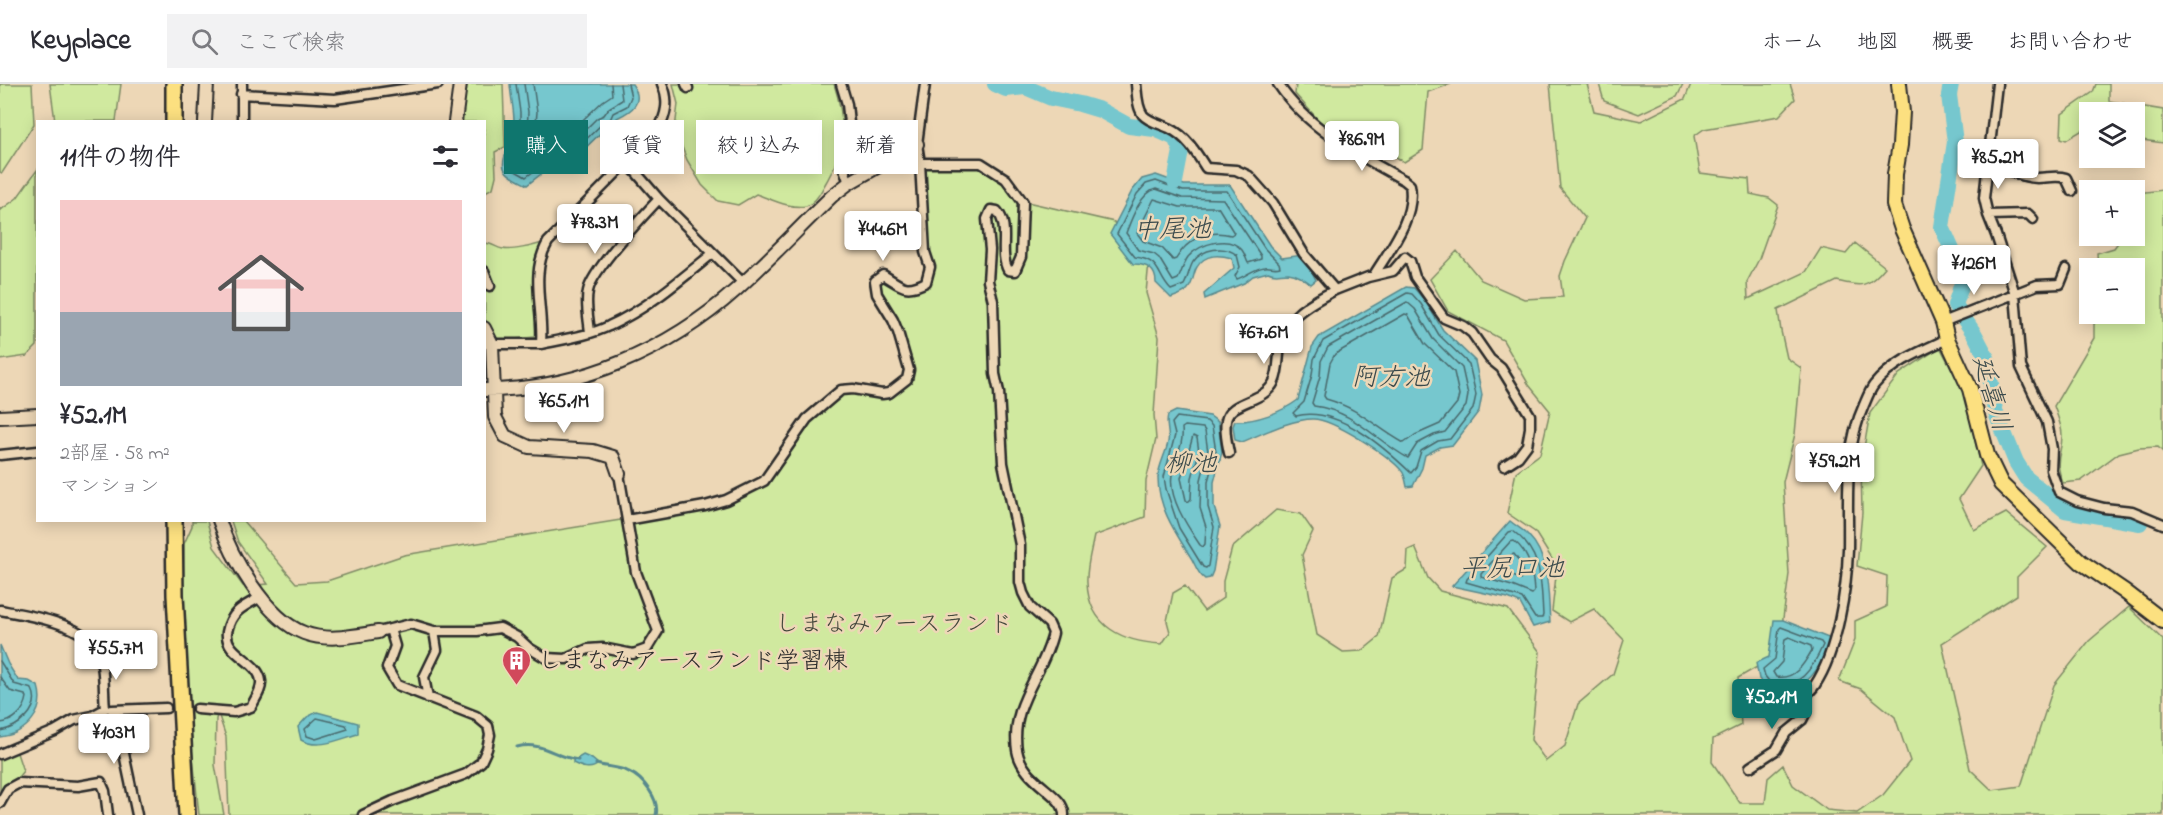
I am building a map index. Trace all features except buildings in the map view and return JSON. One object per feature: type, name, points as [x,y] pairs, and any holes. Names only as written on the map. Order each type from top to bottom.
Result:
[{"type":"highway","points":[[174,84],[174,120]]},
{"type":"highway","points":[[174,522],[176,618],[187,815]]},
{"type":"main road","points":[[1899,84],[1902,112],[1894,205],[1902,229],[1943,322],[1947,339],[1970,389],[1988,455],[2001,484],[2081,562],[2163,621]]},
{"type":"street","points":[[205,120],[207,84]]},
{"type":"street","points":[[242,84],[242,120]]},
{"type":"street","points":[[241,94],[335,99],[438,84]]},
{"type":"street","points":[[455,120],[460,84]]},
{"type":"street","points":[[662,84],[667,105],[663,120]]},
{"type":"street","points":[[841,84],[847,104],[849,123],[848,144],[843,166],[849,183]]},
{"type":"street","points":[[918,136],[925,84]]},
{"type":"street","points":[[1136,84],[1138,106],[1144,117],[1171,128],[1181,136],[1194,148],[1206,168],[1236,170],[1249,176],[1261,187],[1304,254],[1335,290]]},
{"type":"street","points":[[1278,84],[1298,109],[1329,135],[1410,185],[1411,202],[1404,224],[1374,275]]},
{"type":"street","points":[[1997,84],[1984,198],[2015,294],[2021,367],[2047,422],[2052,449],[2051,470],[2059,492],[2086,504],[2132,511],[2163,524]]},
{"type":"street","points":[[627,520],[705,506],[726,500],[764,481],[807,419],[841,390],[889,393],[907,379],[909,370],[898,332],[877,294],[875,281],[883,275],[902,287],[913,288],[926,282],[930,267],[925,252],[918,150]]},
{"type":"street","points":[[1987,159],[2026,177],[2040,178],[2058,175],[2066,178],[2072,191]]},
{"type":"street","points":[[920,163],[981,163],[1006,179],[1023,202],[1021,257],[1014,271],[1008,270],[1005,264],[1006,243],[1003,217],[997,211],[991,210],[987,219],[990,250],[988,282],[993,301],[995,374],[999,392],[1003,463],[1020,545],[1020,582],[1030,607],[1049,624],[1053,633],[1035,681],[1021,703],[1016,736],[1023,767],[1031,778],[1055,796],[1063,806],[1064,815]]},
{"type":"street","points":[[541,344],[538,284],[542,252],[548,242],[615,174]]},
{"type":"street","points":[[637,174],[712,254],[744,283]]},
{"type":"street","points":[[489,390],[523,389],[560,383],[624,360],[686,328],[744,283],[814,214],[849,183],[865,174]]},
{"type":"street","points":[[590,333],[588,291],[592,280],[629,231],[659,199]]},
{"type":"street","points":[[1988,215],[2028,214],[2033,219]]},
{"type":"street","points":[[220,522],[236,560],[261,597],[276,615],[304,633],[339,638],[411,624],[434,631],[477,631],[500,628],[518,637],[546,658],[566,659],[588,649],[603,648],[633,654],[647,649],[658,631],[636,572],[619,474],[613,457],[593,451],[530,447],[505,436],[495,417],[489,390],[488,344],[541,344],[590,333],[609,326],[653,300],[712,254]]},
{"type":"street","points":[[1229,453],[1225,424],[1228,414],[1236,407],[1266,393],[1274,382],[1284,329],[1291,319],[1335,290],[1374,275],[1393,271],[1405,257],[1410,261],[1415,277],[1444,318],[1463,326],[1472,333],[1491,359],[1501,368],[1530,415],[1527,445],[1518,457],[1504,466]]},
{"type":"street","points":[[1943,322],[2037,285],[2060,284],[2066,269]]},
{"type":"street","points":[[486,276],[490,286]]},
{"type":"street","points":[[1792,707],[1815,686],[1831,651],[1845,590],[1848,552],[1848,470],[1851,444],[1858,417],[1875,384],[1894,366],[1947,339]]},
{"type":"street","points":[[0,417],[36,415]]},
{"type":"street","points":[[0,455],[36,451]]},
{"type":"street","points":[[197,709],[234,712],[251,707],[259,693],[261,680],[258,674],[232,648],[226,636],[230,619],[242,608],[261,597]]},
{"type":"street","points":[[0,610],[38,618],[78,632],[95,646],[101,664],[105,709]]},
{"type":"street","points":[[363,815],[393,801],[466,774],[481,762],[489,742],[488,726],[476,716],[397,685],[387,668],[395,646],[384,630]]},
{"type":"street","points":[[428,698],[424,677],[437,650],[434,631]]},
{"type":"street","points":[[1750,767],[1776,750],[1786,733],[1802,720],[1806,712],[1803,697]]},
{"type":"street","points":[[0,754],[55,731],[74,720],[92,716],[105,709],[115,711],[166,708]]},
{"type":"street","points":[[115,711],[137,815]]},
{"type":"street","points":[[0,802],[8,789],[19,783],[78,786],[101,782],[105,791],[108,815]]},
{"type":"green space","points":[[0,84],[32,84],[34,124],[2,173],[0,172]]},
{"type":"green space","points":[[50,84],[121,84],[116,120],[55,120]]},
{"type":"green space","points":[[464,84],[503,84],[504,148],[495,152],[496,176],[493,188],[486,192],[486,120],[460,120]]},
{"type":"green space","points":[[673,84],[834,84],[842,120],[834,120],[834,166],[821,192],[812,203],[806,206],[781,203],[756,194],[738,205],[718,201],[702,185],[687,160],[684,152],[684,120],[676,120],[678,104]]},
{"type":"green space","points":[[1296,84],[1451,84],[1428,92],[1423,150],[1404,162],[1377,145],[1348,146],[1323,125],[1295,94]]},
{"type":"green space","name":"しまなみアースランド","points":[[1550,84],[1587,84],[1594,111],[1641,121],[1685,99],[1691,84],[1790,84],[1795,99],[1779,116],[1704,129],[1694,136],[1700,173],[1749,179],[1750,194],[1769,198],[1778,205],[1759,259],[1747,282],[1748,299],[1806,272],[1821,248],[1846,254],[1855,243],[1885,267],[1869,282],[1859,285],[1837,281],[1778,310],[1787,358],[1801,368],[1795,434],[1783,482],[1789,574],[1778,655],[1738,678],[1741,725],[1713,739],[1712,762],[1740,803],[1765,803],[1768,778],[1783,765],[1793,785],[1827,810],[1857,813],[1883,795],[1910,761],[1895,717],[1861,689],[1839,681],[1855,640],[1855,621],[1886,607],[1887,576],[1857,566],[1862,513],[1861,465],[1870,413],[1899,374],[1940,347],[1963,390],[1981,466],[1959,499],[1974,530],[2006,513],[2047,547],[2017,577],[2017,595],[1942,643],[1970,769],[1992,790],[2021,786],[2054,685],[2089,641],[2129,607],[2163,640],[2163,815],[229,815],[226,737],[218,713],[215,765],[224,815],[199,815],[192,747],[183,597],[184,544],[192,522],[207,522],[214,547],[243,586],[268,584],[238,542],[231,522],[244,522],[296,583],[327,581],[404,555],[689,509],[764,481],[815,413],[841,390],[881,394],[907,379],[903,350],[875,281],[883,276],[901,287],[925,282],[920,163],[981,163],[1006,179],[1023,201],[1114,222],[1117,233],[1150,251],[1146,293],[1159,337],[1154,415],[1156,439],[1146,481],[1145,517],[1094,536],[1087,583],[1089,598],[1101,621],[1111,629],[1134,640],[1162,644],[1170,632],[1167,621],[1173,593],[1185,586],[1204,611],[1223,598],[1223,581],[1232,548],[1276,510],[1301,514],[1313,531],[1302,555],[1317,635],[1343,652],[1362,651],[1379,637],[1392,578],[1407,569],[1408,550],[1415,547],[1428,578],[1440,591],[1508,609],[1540,652],[1531,740],[1546,761],[1565,746],[1578,704],[1613,674],[1624,640],[1594,609],[1569,622],[1552,611],[1557,567],[1535,532],[1507,513],[1516,472],[1540,454],[1550,411],[1529,385],[1503,340],[1448,311],[1430,279],[1457,251],[1481,280],[1524,299],[1563,297],[1560,276],[1585,218],[1560,188]]},
{"type":"green space","points":[[1599,84],[1683,84],[1677,96],[1639,114],[1604,101]]},
{"type":"green space","points":[[2096,84],[2109,84],[2109,101],[2115,102],[2079,102],[2079,132],[2066,140],[2061,138],[2062,114],[2093,92]]},
{"type":"green space","points":[[2145,107],[2163,110],[2163,143],[2145,140]]},
{"type":"green space","points":[[36,171],[36,347],[27,356],[0,360],[0,208],[2,209],[17,198]]},
{"type":"green space","points":[[2163,190],[2163,452],[2158,447],[2139,448],[2119,453],[2081,481],[2063,483],[2058,462],[2062,432],[2054,406],[2094,338],[2094,324],[2145,324],[2145,258],[2097,258],[2097,253],[2116,246],[2145,246],[2145,192]]},
{"type":"green space","points":[[486,243],[507,249],[542,243],[535,285],[535,337],[493,341],[486,325]]},
{"type":"green space","points":[[16,750],[23,771],[19,776],[20,780],[6,786],[0,797],[0,756]]},
{"type":"water","points":[[510,84],[632,84],[637,96],[632,109],[617,118],[617,120],[600,120],[600,134],[588,145],[588,120],[514,120]]},
{"type":"water","points":[[509,174],[541,174],[527,185]]},
{"type":"water","name":"中尾池","points":[[1156,175],[1184,185],[1230,185],[1270,246],[1282,258],[1303,255],[1316,280],[1311,284],[1288,273],[1268,272],[1253,276],[1244,283],[1205,299],[1204,294],[1234,268],[1232,258],[1213,256],[1200,262],[1187,290],[1171,298],[1156,283],[1156,278],[1150,268],[1133,264],[1110,234],[1132,191],[1142,179]]},
{"type":"water","name":"阿方池","points":[[1406,287],[1414,288],[1443,330],[1475,361],[1482,395],[1479,411],[1453,445],[1440,447],[1425,455],[1422,468],[1413,486],[1407,487],[1402,472],[1385,456],[1346,431],[1322,421],[1313,419],[1296,421],[1242,442],[1235,440],[1233,426],[1235,421],[1251,420],[1268,415],[1298,400],[1312,347],[1319,337]]},
{"type":"water","name":"柳池","points":[[1176,411],[1210,416],[1218,422],[1222,452],[1214,482],[1214,507],[1220,526],[1213,571],[1210,578],[1205,579],[1168,519],[1159,489],[1158,474],[1168,442],[1168,415]]},
{"type":"water","name":"平尻口池","points":[[1510,521],[1529,536],[1541,554],[1547,577],[1550,622],[1533,627],[1520,603],[1508,598],[1452,586]]},
{"type":"water","points":[[1774,620],[1783,620],[1831,639],[1828,651],[1806,682],[1786,691],[1768,690],[1759,679],[1756,663],[1769,657]]},
{"type":"water","points":[[0,645],[18,680],[29,681],[38,686],[40,696],[39,705],[32,720],[18,731],[0,737]]},
{"type":"water","points":[[317,712],[358,723],[358,734],[322,744],[301,740],[298,727],[307,717]]},
{"type":"water","points":[[583,755],[598,764],[589,768],[573,763]]},
{"type":"waterway","points":[[995,84],[1006,89],[1025,87],[1051,98],[1100,110],[1129,126],[1155,129],[1175,138],[1181,151],[1175,182]]},
{"type":"waterway","name":"延喜川","points":[[1951,84],[1949,95],[1955,142],[1942,227],[1964,277],[1955,305],[1987,358],[1995,411],[2016,462],[2026,478],[2065,510],[2140,523]]},
{"type":"waterway","points":[[517,747],[541,747],[578,760]]},
{"type":"waterway","points":[[596,764],[625,770],[640,779],[653,796],[657,809],[656,815]]},
{"type":"tunnel","points":[[166,708],[197,709]]},
{"type":"place","name":"しまなみアースランド学習棟","points":[[517,686]]}]
